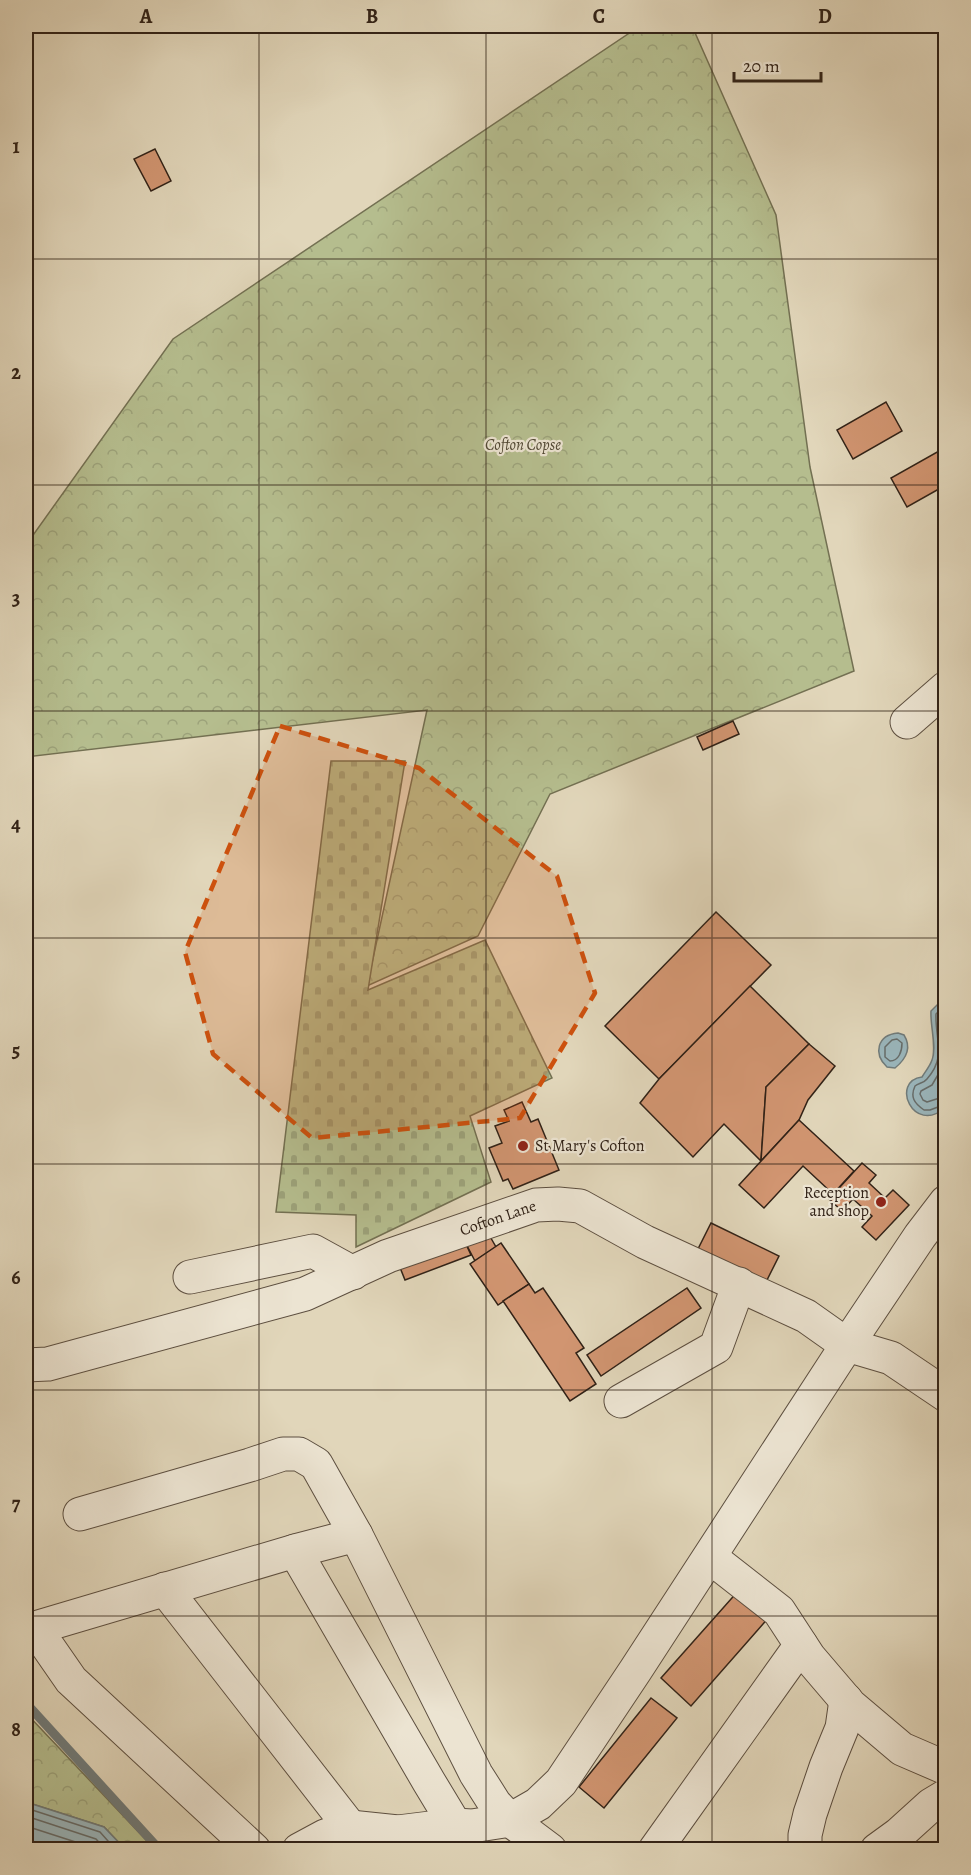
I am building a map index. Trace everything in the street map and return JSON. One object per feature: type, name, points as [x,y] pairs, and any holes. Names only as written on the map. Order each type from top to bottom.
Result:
[{"type":"street","points":[[907,722],[945,688]]},
{"type":"street","name":"Cofton Lane","points":[[26,1365],[48,1364],[305,1294],[388,1256],[536,1205],[558,1204],[580,1206],[645,1242],[806,1316],[847,1345],[891,1358],[945,1395]]},
{"type":"street","points":[[299,1850],[325,1836],[350,1827],[400,1840],[468,1833],[510,1820],[538,1804],[561,1782],[847,1345],[941,1218]]},
{"type":"street","points":[[190,1277],[313,1251],[353,1273]]},
{"type":"street","points":[[621,1401],[716,1347],[739,1284]]},
{"type":"street","points":[[80,1514],[283,1454],[299,1454],[316,1464],[356,1535],[476,1774],[495,1804],[510,1820],[550,1850]]},
{"type":"street","points":[[254,1850],[71,1680],[30,1620],[165,1589],[356,1535]]},
{"type":"street","points":[[295,1551],[417,1763],[468,1833]]},
{"type":"street","points":[[710,1557],[779,1611],[810,1657],[846,1700],[902,1749],[945,1768]]},
{"type":"street","points":[[165,1589],[350,1827]]},
{"type":"street","points":[[655,1850],[801,1645]]},
{"type":"street","points":[[805,1850],[805,1835],[810,1814],[842,1728],[846,1700]]},
{"type":"street","points":[[895,1844],[931,1804],[945,1796]]},
{"type":"highlighted area","points":[[280,726],[419,768],[557,876],[595,993],[520,1118],[312,1138],[213,1054],[185,952]]},
{"type":"green space","name":"Cofton Copse","points":[[640,26],[692,26],[776,215],[810,467],[854,671],[550,794],[478,936],[367,986],[427,710],[26,757],[26,545],[173,339]]},
{"type":"green space","points":[[331,761],[405,761],[368,990],[485,940],[552,1078],[470,1116],[491,1182],[356,1247],[356,1215],[276,1212]]},
{"type":"green space","points":[[26,1713],[154,1849],[125,1849],[104,1827],[26,1802]]},
{"type":"water","points":[[945,997],[945,1108],[934,1115],[923,1115],[915,1111],[910,1104],[907,1096],[908,1087],[912,1081],[922,1077],[931,1062],[934,1049],[931,1011]]},
{"type":"water","points":[[898,1033],[904,1035],[908,1044],[907,1053],[895,1068],[887,1067],[880,1056],[879,1046],[885,1037]]},
{"type":"water","points":[[26,1802],[104,1827],[125,1849],[26,1849]]},
{"type":"building","points":[[155,149],[171,181],[151,191],[134,159]]},
{"type":"building","points":[[886,402],[902,431],[853,459],[837,430]]},
{"type":"building","points":[[939,451],[946,462],[946,485],[907,507],[891,478]]},
{"type":"building","points":[[733,721],[739,734],[703,750],[697,737]]},
{"type":"building","points":[[716,912],[771,965],[659,1079],[605,1026]]},
{"type":"building","points":[[750,986],[809,1044],[766,1087],[761,1161],[724,1124],[693,1157],[640,1103],[659,1079]]},
{"type":"building","points":[[809,1044],[835,1066],[808,1100],[799,1120],[761,1161],[766,1087]]},
{"type":"building","name":"St Mary's Cofton","points":[[522,1102],[531,1122],[538,1119],[559,1170],[513,1189],[508,1179],[503,1181],[489,1148],[502,1143],[495,1126],[509,1121],[504,1110]]},
{"type":"building","points":[[799,1120],[854,1171],[833,1194],[803,1166],[764,1208],[739,1185]]},
{"type":"building","name":"Reception and shop","points":[[862,1163],[876,1175],[869,1183],[885,1198],[893,1190],[909,1205],[876,1240],[862,1227],[872,1216],[853,1199],[842,1211],[829,1199]]},
{"type":"building","points":[[711,1223],[779,1256],[766,1282],[698,1249]]},
{"type":"building","points":[[488,1233],[496,1247],[475,1261],[464,1240]]},
{"type":"building","points":[[464,1240],[471,1255],[405,1280],[399,1265]]},
{"type":"building","points":[[501,1243],[529,1284],[498,1305],[470,1264]]},
{"type":"building","points":[[529,1284],[535,1293],[543,1288],[584,1348],[576,1353],[596,1384],[570,1401],[503,1301]]},
{"type":"building","points":[[687,1288],[701,1308],[601,1376],[587,1355]]},
{"type":"building","points":[[739,1590],[770,1616],[691,1706],[661,1678]]},
{"type":"building","points":[[651,1698],[677,1718],[604,1808],[579,1787]]},
{"type":"waterway","points":[[26,1703],[160,1850]]},
{"type":"place","name":"St Mary's Cofton","points":[[523,1146]]},
{"type":"place","name":"Reception and shop","points":[[881,1202]]}]
